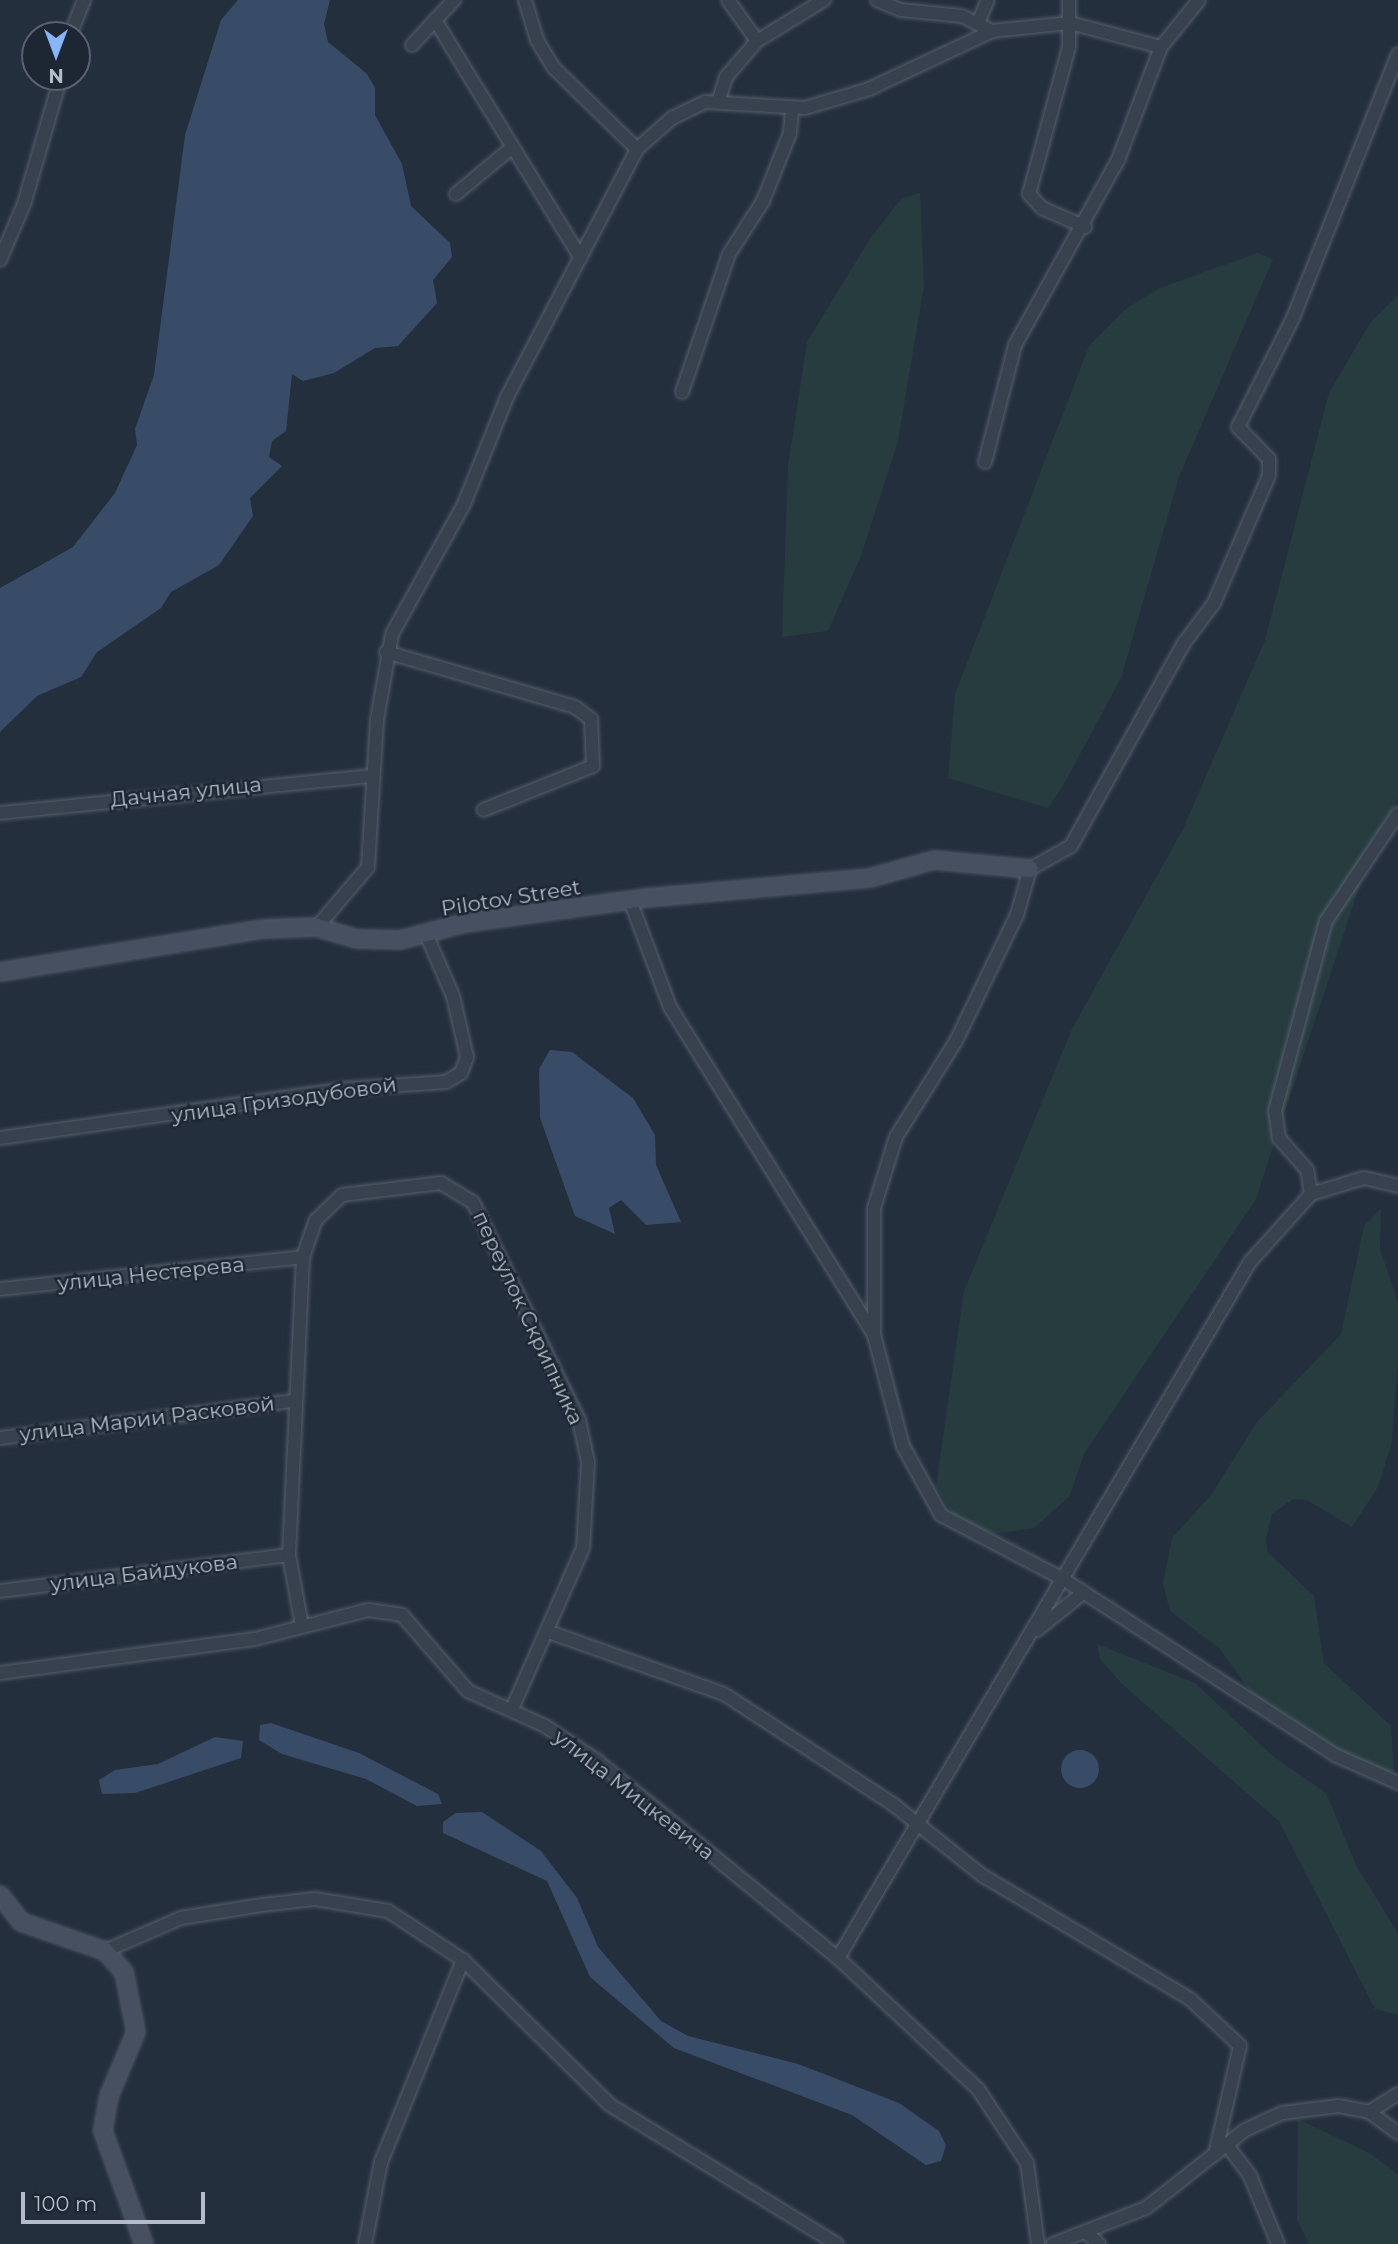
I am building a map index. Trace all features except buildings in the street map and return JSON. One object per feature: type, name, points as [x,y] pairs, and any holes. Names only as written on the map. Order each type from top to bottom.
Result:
[{"type":"street","points":[[76,21],[84,0]]},
{"type":"street","points":[[412,45],[454,0]]},
{"type":"street","points":[[525,0],[554,68],[636,149]]},
{"type":"street","points":[[728,0],[757,41]]},
{"type":"street","points":[[719,99],[726,77],[757,41],[824,0]]},
{"type":"street","points":[[877,0],[978,23],[992,31]]},
{"type":"street","points":[[978,23],[988,0]]},
{"type":"street","points":[[1069,0],[1069,47],[1029,194],[1042,208],[1085,227]]},
{"type":"street","points":[[985,462],[1015,345],[1085,227],[1118,160],[1161,47],[1199,0]]},
{"type":"street","points":[[435,20],[509,150],[581,258]]},
{"type":"street","points":[[317,927],[368,867],[373,776],[386,652],[636,149],[672,118],[719,99],[792,110],[869,89],[992,31],[1070,23],[1161,47]]},
{"type":"street","points":[[1398,54],[1293,318],[1238,427],[1269,458],[1269,475],[1214,603],[1184,643],[1071,846],[1030,869],[1017,915],[962,1030],[909,1114],[880,1179],[874,1335],[903,1446],[941,1516],[1063,1579],[1337,1756],[1398,1783]]},
{"type":"street","points":[[0,260],[24,204],[57,91]]},
{"type":"street","points":[[682,392],[729,254],[763,201],[790,133],[792,110]]},
{"type":"street","points":[[456,194],[509,150]]},
{"type":"street","points":[[386,652],[575,707],[591,719],[593,766],[483,810]]},
{"type":"street","name":"Дачная улица","points":[[0,813],[373,776]]},
{"type":"street","points":[[1311,1194],[1307,1170],[1279,1138],[1275,1111],[1326,921],[1398,814]]},
{"type":"street","name":"Pilotov Street","points":[[0,972],[200,935],[317,927],[376,941],[630,900],[870,878],[934,859],[1030,869]]},
{"type":"street","points":[[630,900],[670,1007],[874,1335]]},
{"type":"street","name":"улица Гризодубовой","points":[[0,1138],[344,1088],[446,1082],[461,1073],[467,1057],[453,996],[426,934]]},
{"type":"street","points":[[838,1958],[914,1823],[1036,1630],[1063,1579],[1250,1262],[1311,1194],[1364,1178],[1398,1186]]},
{"type":"street","name":"переулок Скрипника","points":[[302,1626],[289,1555],[294,1401],[303,1257],[328,1203],[360,1189],[441,1183],[473,1202],[579,1420],[588,1462],[583,1548],[512,1709]]},
{"type":"street","name":"улица Нестерева","points":[[0,1289],[303,1257]]},
{"type":"street","name":"улица Марии Расковой","points":[[0,1438],[294,1401]]},
{"type":"street","name":"улица Байдукова","points":[[0,1591],[289,1555]]},
{"type":"street","points":[[1036,1630],[1084,1592]]},
{"type":"street","name":"улица Мицкевича","points":[[0,1674],[255,1639],[368,1610],[402,1615],[468,1691],[512,1709],[596,1760],[838,1958],[978,2089],[1019,2143],[1038,2244]]},
{"type":"street","points":[[548,1632],[724,1694],[914,1823],[983,1875],[1143,1968],[1233,2033],[1240,2061],[1218,2122],[1215,2154]]},
{"type":"street","points":[[0,1895],[21,1922],[105,1951],[132,1993],[136,2032],[109,2096],[103,2131],[144,2244]]},
{"type":"street","points":[[105,1951],[181,1918],[315,1899],[388,1911],[463,1960],[610,2105],[837,2244]]},
{"type":"street","points":[[365,2244],[381,2162],[463,1960]]},
{"type":"street","points":[[1369,2112],[1398,2094]]},
{"type":"street","points":[[1053,2244],[1146,2208],[1227,2145],[1282,2113],[1339,2106],[1369,2112],[1398,2133]]},
{"type":"street","points":[[1227,2145],[1250,2176],[1278,2244]]},
{"type":"street","points":[[1086,2232],[1099,2244]]},
{"type":"green space","points":[[920,193],[924,286],[898,441],[861,556],[828,631],[782,637],[788,466],[807,342],[871,237],[901,199]]},
{"type":"green space","points":[[1257,253],[1273,259],[1179,477],[1121,678],[1064,784],[1048,808],[948,778],[955,694],[1089,346],[1127,308],[1160,288]]},
{"type":"green space","points":[[1398,295],[1398,799],[1376,836],[1256,1199],[1085,1452],[1069,1497],[1034,1528],[996,1534],[958,1522],[936,1487],[964,1291],[1072,1029],[1183,829],[1265,640],[1329,393],[1370,323]]},
{"type":"green space","points":[[1381,1208],[1380,1249],[1398,1302],[1398,1362],[1392,1442],[1378,1487],[1352,1527],[1307,1500],[1293,1499],[1272,1514],[1266,1539],[1268,1552],[1314,1596],[1324,1663],[1391,1726],[1394,1771],[1381,1777],[1262,1708],[1220,1649],[1170,1611],[1163,1583],[1172,1538],[1211,1495],[1257,1422],[1341,1334],[1364,1226]]},
{"type":"green space","points":[[1097,1644],[1195,1683],[1274,1757],[1326,1793],[1357,1867],[1398,1933],[1398,2015],[1375,2009],[1279,1821],[1123,1685],[1100,1659]]},
{"type":"green space","points":[[1298,2119],[1369,2153],[1398,2174],[1398,2244],[1309,2244],[1297,2220]]},
{"type":"water","points":[[238,0],[330,0],[324,24],[328,42],[367,74],[375,88],[375,115],[402,164],[411,206],[450,243],[452,257],[433,280],[437,303],[398,346],[375,348],[334,373],[303,381],[292,374],[286,431],[272,441],[269,457],[282,466],[250,498],[253,516],[219,565],[171,592],[161,608],[97,652],[81,677],[37,696],[0,732],[0,588],[73,547],[115,493],[137,445],[135,429],[154,375],[185,135],[221,20]]},
{"type":"water","points":[[550,1050],[572,1052],[633,1098],[655,1135],[656,1165],[681,1222],[646,1225],[621,1200],[609,1208],[615,1234],[575,1216],[540,1118],[539,1069]]},
{"type":"water","points":[[271,1723],[359,1753],[438,1794],[442,1804],[417,1806],[366,1779],[282,1754],[259,1740],[260,1725]]},
{"type":"water","points":[[215,1737],[243,1741],[241,1758],[135,1793],[102,1794],[99,1780],[115,1770],[158,1764]]},
{"type":"water","points":[[1080,1750],[1093,1756],[1099,1769],[1093,1782],[1080,1788],[1067,1782],[1061,1769],[1067,1756]]},
{"type":"water","points":[[482,1812],[541,1851],[577,1898],[598,1947],[661,2021],[688,2036],[798,2064],[899,2103],[939,2131],[946,2145],[941,2161],[926,2165],[852,2115],[674,2048],[590,1977],[547,1881],[443,1833],[443,1822],[456,1813]]}]
